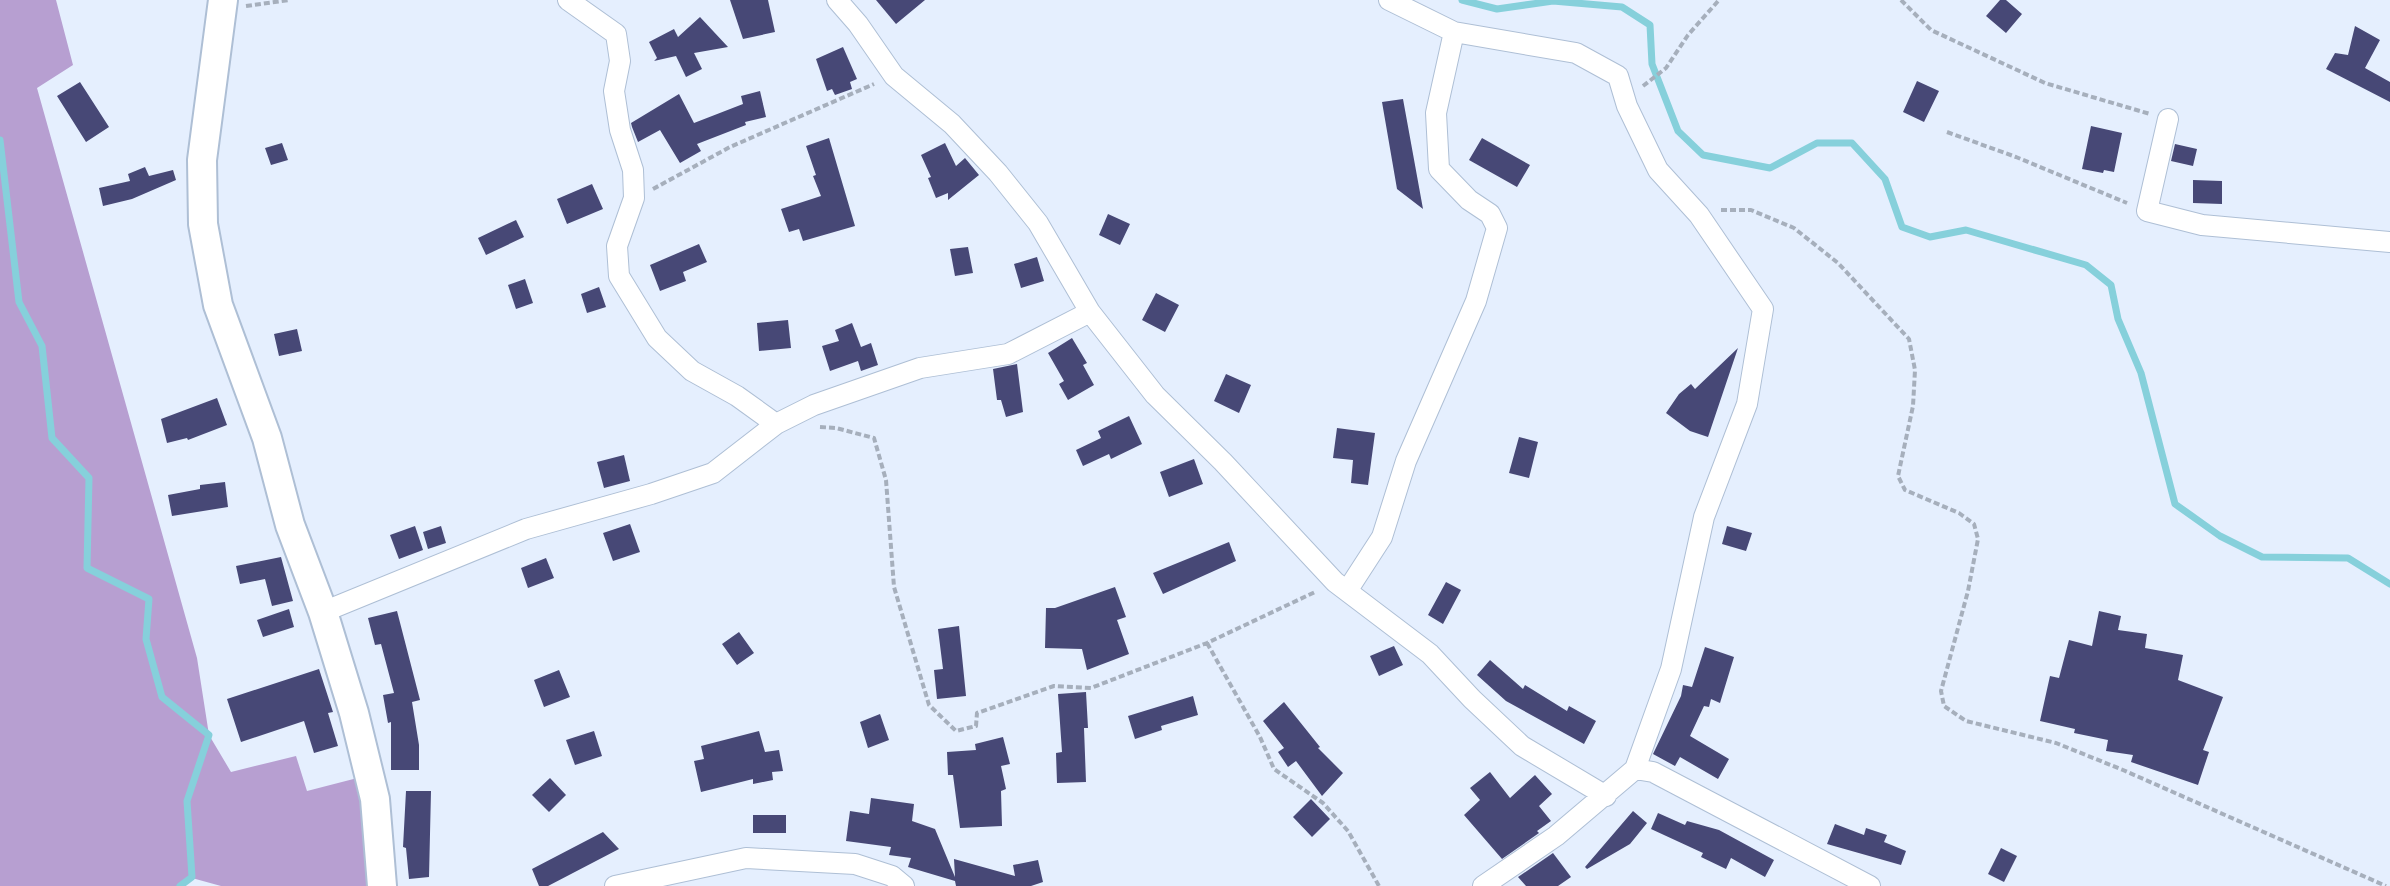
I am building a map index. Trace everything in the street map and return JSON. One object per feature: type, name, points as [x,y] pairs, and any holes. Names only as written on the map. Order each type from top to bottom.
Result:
[{"type":"street","points":[[568,0],[616,34],[620,61],[614,91],[620,130],[633,170],[633,200],[617,246],[619,276],[657,338],[692,371],[737,396],[776,424]]},
{"type":"street","points":[[837,0],[858,24],[894,76],[952,124],[998,173],[1038,223],[1090,312],[1155,395],[1223,462],[1341,587],[1430,654],[1472,699],[1522,746],[1606,796]]},
{"type":"street","points":[[1389,0],[1454,32],[1576,53],[1618,76],[1627,106],[1658,170],[1700,215],[1763,309],[1747,404],[1704,517],[1671,669],[1635,769],[1606,796],[1556,836],[1483,886]]},
{"type":"street","points":[[222,5],[202,160],[203,224],[218,305],[267,438],[290,525],[323,612],[354,713],[375,799],[382,886]]},
{"type":"street","points":[[1341,587],[1382,537],[1406,461],[1476,301],[1497,228],[1490,214],[1469,200],[1439,169],[1436,113],[1454,32]]},
{"type":"street","points":[[2168,119],[2147,211],[2202,225],[2390,242]]},
{"type":"street","points":[[323,612],[526,529],[651,494],[713,473],[776,424],[814,405],[920,368],[1008,354],[1090,312]]},
{"type":"street","points":[[1635,769],[1653,772],[1870,886]]},
{"type":"street","points":[[615,886],[746,858],[855,864],[892,876],[904,886]]},
{"type":"path","points":[[222,5],[290,0]]},
{"type":"path","points":[[1645,84],[1666,68],[1688,35],[1719,0]]},
{"type":"path","points":[[1901,0],[1931,30],[2045,83],[2168,119]]},
{"type":"path","points":[[633,200],[730,147],[894,76]]},
{"type":"path","points":[[1947,132],[2147,211]]},
{"type":"path","points":[[1700,215],[1719,210],[1751,210],[1794,228],[1838,263],[1909,339],[1915,370],[1913,406],[1898,476],[1905,490],[1959,513],[1974,524],[1978,539],[1968,591],[1941,691],[1944,706],[1966,721],[2056,743],[2123,770],[2386,886]]},
{"type":"path","points":[[776,424],[836,428],[874,438],[886,480],[894,587],[929,705],[956,731],[976,726],[977,713],[1054,686],[1091,688],[1341,587]]},
{"type":"path","points":[[1207,643],[1260,737],[1274,769],[1323,803],[1348,831],[1380,886]]},
{"type":"shaded area","points":[[0,0],[56,0],[73,65],[37,88],[197,658],[209,735],[231,772],[296,756],[307,791],[369,775],[382,886],[221,886],[192,878],[180,886],[0,886]]},
{"type":"building","points":[[730,0],[768,0],[775,32],[743,39]]},
{"type":"building","points":[[876,0],[925,0],[896,24]]},
{"type":"building","points":[[2000,0],[2006,0],[2022,14],[2006,33],[1986,16]]},
{"type":"building","points":[[700,17],[728,47],[694,53],[702,69],[686,77],[676,56],[654,61],[657,58],[649,42],[674,29],[678,37]]},
{"type":"building","points":[[2355,26],[2380,40],[2365,68],[2390,82],[2390,102],[2326,69],[2335,53],[2348,55]]},
{"type":"building","points":[[843,47],[857,79],[850,82],[852,89],[835,95],[832,89],[827,91],[816,59]]},
{"type":"building","points":[[1917,81],[1939,91],[1924,122],[1903,112]]},
{"type":"building","points":[[80,82],[109,127],[86,142],[57,96]]},
{"type":"building","points":[[760,91],[766,117],[745,122],[746,125],[697,144],[701,151],[680,163],[660,130],[638,142],[632,127],[631,123],[679,94],[694,123],[743,104],[741,96]]},
{"type":"building","points":[[1403,99],[1423,209],[1397,189],[1382,102]]},
{"type":"building","points":[[2091,126],[2122,133],[2114,172],[2104,170],[2103,173],[2082,169]]},
{"type":"building","points":[[829,138],[855,226],[803,241],[799,229],[789,232],[781,209],[821,196],[813,176],[816,175],[806,146]]},
{"type":"building","points":[[1482,138],[1530,165],[1517,187],[1469,160]]},
{"type":"building","points":[[282,143],[288,160],[271,165],[265,148]]},
{"type":"building","points":[[945,143],[956,166],[965,158],[979,175],[948,200],[948,193],[936,198],[928,178],[931,177],[921,155]]},
{"type":"building","points":[[2175,144],[2197,149],[2193,166],[2171,161]]},
{"type":"building","points":[[145,167],[149,176],[173,170],[176,180],[132,199],[103,206],[99,188],[130,181],[128,174]]},
{"type":"building","points":[[2193,180],[2222,181],[2222,204],[2193,203]]},
{"type":"building","points":[[592,184],[603,209],[567,224],[557,199]]},
{"type":"building","points":[[1108,214],[1130,224],[1120,245],[1099,235]]},
{"type":"building","points":[[516,220],[524,237],[486,255],[478,238]]},
{"type":"building","points":[[699,244],[707,262],[683,272],[686,281],[660,291],[650,265]]},
{"type":"building","points":[[968,247],[973,273],[955,276],[950,249]]},
{"type":"building","points":[[1037,257],[1044,281],[1021,288],[1014,264]]},
{"type":"building","points":[[525,279],[533,303],[516,309],[508,285]]},
{"type":"building","points":[[599,287],[606,307],[587,313],[581,294]]},
{"type":"building","points":[[1156,293],[1179,305],[1165,332],[1142,320]]},
{"type":"building","points":[[788,320],[791,348],[759,351],[757,323]]},
{"type":"building","points":[[852,323],[861,347],[871,343],[878,365],[861,371],[858,361],[830,371],[822,346],[839,341],[835,330]]},
{"type":"building","points":[[297,329],[302,351],[279,356],[274,334]]},
{"type":"building","points":[[1072,338],[1087,363],[1083,365],[1094,385],[1068,400],[1059,384],[1064,381],[1048,353]]},
{"type":"building","points":[[1738,348],[1708,437],[1690,431],[1666,413],[1679,394],[1691,384],[1695,389]]},
{"type":"building","points":[[1017,364],[1023,412],[1006,417],[1001,400],[997,400],[993,369]]},
{"type":"building","points":[[1226,374],[1251,385],[1239,413],[1214,401]]},
{"type":"building","points":[[217,398],[227,425],[188,440],[187,438],[167,443],[161,419]]},
{"type":"building","points":[[1129,416],[1142,444],[1111,459],[1109,454],[1083,466],[1076,450],[1101,438],[1098,431]]},
{"type":"building","points":[[1337,428],[1375,433],[1368,485],[1351,483],[1353,460],[1333,458]]},
{"type":"building","points":[[1519,437],[1538,442],[1529,478],[1509,473]]},
{"type":"building","points":[[624,455],[630,481],[604,488],[597,462]]},
{"type":"building","points":[[1194,459],[1203,484],[1169,497],[1160,472]]},
{"type":"building","points":[[225,482],[228,507],[172,516],[168,495],[200,489],[200,485]]},
{"type":"building","points":[[630,524],[640,552],[613,561],[603,533]]},
{"type":"building","points":[[415,526],[423,550],[399,559],[390,535]]},
{"type":"building","points":[[441,526],[446,543],[428,549],[423,532]]},
{"type":"building","points":[[1727,526],[1752,533],[1746,551],[1722,544]]},
{"type":"building","points":[[1229,542],[1236,561],[1163,594],[1153,573]]},
{"type":"building","points":[[281,557],[293,601],[272,606],[265,579],[240,584],[236,566]]},
{"type":"building","points":[[546,558],[554,578],[528,588],[521,568]]},
{"type":"building","points":[[1446,582],[1461,590],[1443,624],[1428,615]]},
{"type":"building","points":[[1115,587],[1126,617],[1117,620],[1129,654],[1087,670],[1082,649],[1045,648],[1046,608],[1055,608]]},
{"type":"building","points":[[289,609],[294,627],[263,637],[257,620]]},
{"type":"building","points":[[397,611],[420,700],[412,702],[419,745],[419,770],[391,770],[391,722],[388,723],[383,695],[394,693],[381,644],[375,645],[368,618]]},
{"type":"building","points":[[2099,611],[2121,616],[2118,630],[2147,634],[2145,648],[2183,655],[2178,680],[2223,697],[2203,750],[2209,752],[2198,785],[2131,762],[2133,755],[2106,751],[2108,740],[2074,733],[2075,729],[2040,721],[2050,676],[2059,678],[2069,640],[2092,646]]},
{"type":"building","points":[[959,626],[966,696],[937,699],[934,670],[943,669],[938,629]]},
{"type":"building","points":[[739,632],[754,653],[737,665],[722,644]]},
{"type":"building","points":[[1394,646],[1403,665],[1379,676],[1370,656]]},
{"type":"building","points":[[1705,647],[1734,657],[1720,703],[1711,699],[1709,707],[1704,706],[1690,736],[1729,759],[1718,779],[1680,757],[1675,766],[1653,754],[1681,696],[1683,685],[1692,687]]},
{"type":"building","points":[[1490,660],[1523,689],[1525,685],[1567,711],[1569,706],[1596,721],[1584,744],[1506,701],[1477,675]]},
{"type":"building","points":[[319,669],[333,712],[328,713],[338,746],[314,753],[304,721],[241,742],[227,699]]},
{"type":"building","points":[[559,670],[570,697],[544,707],[534,680]]},
{"type":"building","points":[[1086,692],[1088,728],[1084,728],[1086,782],[1057,783],[1056,753],[1062,752],[1058,694]]},
{"type":"building","points":[[1193,696],[1198,715],[1161,726],[1162,730],[1135,739],[1128,716]]},
{"type":"building","points":[[1284,702],[1320,747],[1318,748],[1343,773],[1322,796],[1296,761],[1288,767],[1278,752],[1284,748],[1263,721]]},
{"type":"building","points":[[880,714],[889,740],[868,748],[860,722]]},
{"type":"building","points":[[594,731],[602,756],[575,765],[566,740]]},
{"type":"building","points":[[759,731],[765,752],[779,750],[783,771],[772,772],[773,780],[753,784],[753,779],[701,792],[694,761],[704,759],[701,746]]},
{"type":"building","points":[[1003,737],[1010,764],[1001,766],[1006,789],[1001,791],[1002,826],[960,828],[953,775],[948,775],[947,752],[976,750],[975,744]]},
{"type":"building","points":[[1490,772],[1510,798],[1535,775],[1552,794],[1539,806],[1551,821],[1537,831],[1539,833],[1502,859],[1464,815],[1480,800],[1470,788]]},
{"type":"building","points":[[550,778],[566,795],[549,812],[532,795]]},
{"type":"building","points":[[406,791],[431,791],[429,877],[409,879],[406,848],[403,847]]},
{"type":"building","points":[[871,798],[914,804],[912,821],[935,829],[955,877],[954,859],[1015,876],[1013,865],[1038,860],[1043,882],[1031,886],[956,886],[955,881],[908,867],[911,858],[889,855],[891,847],[846,841],[850,811],[869,814]]},
{"type":"building","points":[[1311,799],[1330,819],[1312,837],[1293,817]]},
{"type":"building","points":[[1633,811],[1647,823],[1630,844],[1587,869],[1585,867]]},
{"type":"building","points":[[1658,813],[1685,825],[1687,821],[1719,830],[1774,860],[1765,877],[1731,858],[1726,869],[1701,857],[1703,853],[1651,829]]},
{"type":"building","points":[[753,815],[786,815],[786,833],[753,833]]},
{"type":"building","points":[[1835,824],[1864,835],[1866,828],[1887,835],[1884,842],[1906,851],[1901,865],[1827,844]]},
{"type":"building","points":[[603,832],[619,849],[548,886],[539,886],[532,869]]},
{"type":"building","points":[[2001,848],[2017,856],[2004,882],[1988,874]]},
{"type":"building","points":[[1553,853],[1571,877],[1558,886],[1526,886],[1518,877]]},
{"type":"waterway","points":[[1462,0],[1497,9],[1553,1],[1622,7],[1650,25],[1652,64],[1678,131],[1703,155],[1770,168],[1817,143],[1852,143],[1885,179],[1902,227],[1930,237],[1966,230],[2086,265],[2111,285],[2118,319],[2141,373],[2175,504],[2220,536],[2262,557],[2348,558],[2390,584]]},
{"type":"waterway","points":[[0,140],[19,302],[42,346],[52,438],[89,478],[87,568],[149,599],[146,639],[162,697],[209,735],[187,801],[192,877],[180,886]]}]
